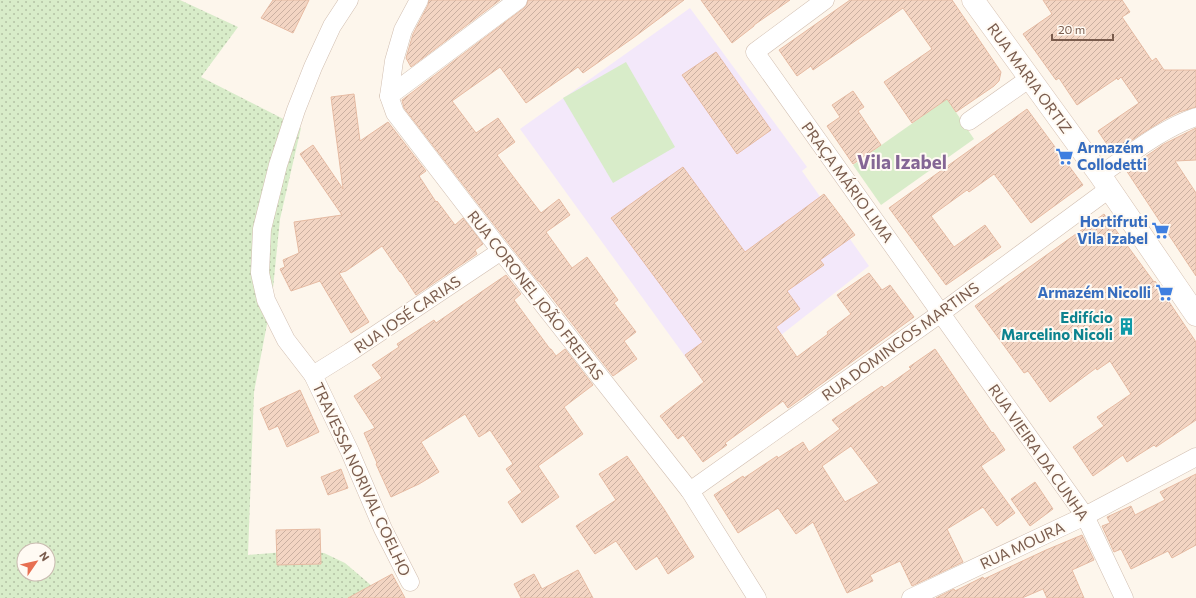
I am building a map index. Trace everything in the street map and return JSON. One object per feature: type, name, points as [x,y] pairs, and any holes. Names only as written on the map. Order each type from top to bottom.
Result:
[{"type":"main road","name":"RUA MARIA ORTIZ","points":[[981,3],[1030,78],[1105,182],[1196,315]]},
{"type":"street","name":"TRAVESSA NORIVAL COELHO","points":[[348,0],[332,26],[296,110],[278,165],[262,229],[260,272],[266,300],[286,340],[313,375],[350,452],[383,529],[410,582]]},
{"type":"street","points":[[389,96],[394,60],[403,30],[418,0]]},
{"type":"street","points":[[389,96],[518,0]]},
{"type":"street","name":"PRAÇA MÁRIO LIMA","points":[[825,0],[755,52],[941,313]]},
{"type":"street","points":[[969,121],[1030,78]]},
{"type":"street","name":"RUA CORONEL JOÃO FREITAS","points":[[389,96],[395,113],[501,251],[690,491],[757,598]]},
{"type":"street","name":"RUA DOMINGOS MARTINS","points":[[690,491],[941,313],[1105,182],[1160,134],[1183,121],[1196,117]]},
{"type":"street","name":"RUA JOSÉ CARIAS","points":[[313,375],[501,251]]},
{"type":"street","name":"RUA VIEIRA DA CUNHA","points":[[941,313],[1085,516],[1124,598]]},
{"type":"street","name":"RUA MOURA","points":[[911,598],[1085,516],[1196,457]]},
{"type":"shaded area","points":[[690,8],[807,167],[802,171],[869,266],[762,350],[708,388],[520,129]]},
{"type":"green space","points":[[0,0],[180,0],[238,27],[201,77],[301,128],[280,219],[272,298],[254,392],[248,555],[297,551],[324,553],[345,563],[386,598],[0,598]]},
{"type":"green space","points":[[626,62],[675,147],[613,183],[563,98]]},
{"type":"green space","points":[[947,99],[974,139],[881,205],[853,165]]},
{"type":"building","points":[[273,0],[309,0],[293,33],[261,18]]},
{"type":"building","points":[[429,0],[500,0],[411,67],[406,58],[413,34],[428,5]]},
{"type":"building","points":[[528,0],[684,0],[583,73],[578,67],[526,103],[500,67],[452,101],[476,133],[498,118],[515,142],[497,155],[541,213],[559,199],[570,215],[546,232],[572,268],[587,257],[618,300],[614,303],[636,332],[624,341],[637,359],[613,376],[404,108],[402,100],[524,8]]},
{"type":"building","points":[[701,0],[790,0],[754,25],[732,43]]},
{"type":"building","points":[[850,0],[952,0],[1001,72],[999,81],[956,112],[947,99],[912,123],[884,82],[932,49],[903,8],[813,70],[811,66],[797,76],[779,50]]},
{"type":"building","points":[[1043,0],[1122,0],[1130,12],[1122,17],[1152,61],[1156,58],[1164,70],[1196,70],[1196,107],[1179,112],[1165,119],[1113,153],[1098,131],[1139,103],[1121,77],[1118,80],[1117,78],[1077,105],[1059,78],[1056,80],[1023,34],[1052,14]]},
{"type":"building","points":[[716,52],[771,130],[737,154],[682,75]]},
{"type":"building","points":[[853,91],[864,107],[858,111],[881,145],[853,164],[827,126],[840,117],[832,105]]},
{"type":"building","points":[[354,94],[360,141],[388,122],[426,171],[419,176],[436,202],[437,201],[455,225],[463,218],[483,244],[475,250],[477,254],[416,295],[382,246],[346,271],[339,273],[369,322],[351,333],[320,281],[291,291],[280,269],[285,267],[283,260],[299,253],[294,222],[342,215],[300,154],[313,145],[343,189],[331,97]]},
{"type":"building","points":[[1027,109],[1083,185],[1031,223],[994,174],[969,192],[967,190],[931,216],[954,247],[985,225],[1001,247],[946,285],[889,208]]},
{"type":"building","points":[[1196,128],[1196,160],[1175,161],[1196,193],[1196,276],[1126,170],[1164,144]]},
{"type":"building","points":[[683,167],[745,252],[824,194],[855,235],[820,260],[824,265],[787,291],[800,309],[776,327],[797,357],[828,334],[827,332],[851,314],[837,295],[869,273],[882,290],[890,285],[914,317],[788,408],[783,401],[725,443],[727,445],[703,462],[683,435],[678,439],[660,416],[704,382],[685,355],[703,342],[611,218]]},
{"type":"building","points":[[1104,214],[1154,282],[1155,281],[1196,342],[1196,420],[1156,447],[1154,445],[1127,462],[1123,455],[1093,476],[1073,447],[1104,426],[1097,417],[1131,394],[1110,361],[1097,370],[1096,368],[1050,402],[1028,371],[1024,373],[975,306]]},
{"type":"building","points":[[506,275],[521,294],[514,300],[550,349],[556,356],[565,349],[593,385],[564,407],[583,434],[538,466],[559,497],[522,523],[508,502],[522,492],[506,469],[513,464],[490,430],[479,437],[465,414],[421,442],[439,472],[419,484],[391,497],[364,433],[375,428],[354,396],[382,378],[372,365],[399,347],[397,344],[434,320],[436,323]]},
{"type":"building","points":[[935,349],[1005,450],[981,466],[1015,513],[997,526],[983,507],[947,529],[963,562],[912,586],[900,561],[870,575],[873,581],[847,593],[813,522],[796,534],[778,508],[738,533],[714,495],[743,476],[744,478],[777,456],[778,458],[803,442],[809,452],[840,429],[832,420],[882,386],[884,388],[911,369],[909,367]],"holes":[[[851,446],[879,483],[845,502],[822,466]]]},
{"type":"building","points":[[300,390],[319,432],[287,447],[278,426],[269,430],[260,409]]},
{"type":"building","points":[[627,456],[664,509],[694,557],[668,574],[657,556],[636,570],[616,541],[595,554],[576,526],[616,500],[599,474]]},
{"type":"building","points":[[341,469],[348,488],[328,495],[321,477]]},
{"type":"building","points":[[1196,474],[1196,545],[1172,558],[1168,551],[1131,569],[1121,549],[1114,552],[1102,526],[1110,523],[1107,517],[1131,506],[1135,515],[1165,500],[1160,492]]},
{"type":"building","points":[[1035,482],[1053,509],[1030,526],[1011,499]]},
{"type":"building","points":[[320,529],[321,564],[277,565],[276,530]]},
{"type":"building","points":[[1082,535],[1094,560],[1072,570],[1084,598],[1047,598],[1043,589],[1022,598],[936,598],[954,589],[955,591],[983,577],[984,579]]},
{"type":"building","points":[[578,570],[593,598],[521,598],[514,584],[534,574],[542,589]]},
{"type":"building","points":[[392,574],[405,598],[348,598]]},
{"type":"place","name":"Armazém Collodetti","points":[[1064,156]]},
{"type":"place","name":"Hortifruti Vila Izabel","points":[[1161,230]]},
{"type":"place","name":"Armazém Nicolli","points":[[1164,292]]},
{"type":"place","name":"Edifício Marcelino Nicoli","points":[[1126,326]]},
{"type":"district","name":"Vila Izabel","points":[[902,161]]}]
